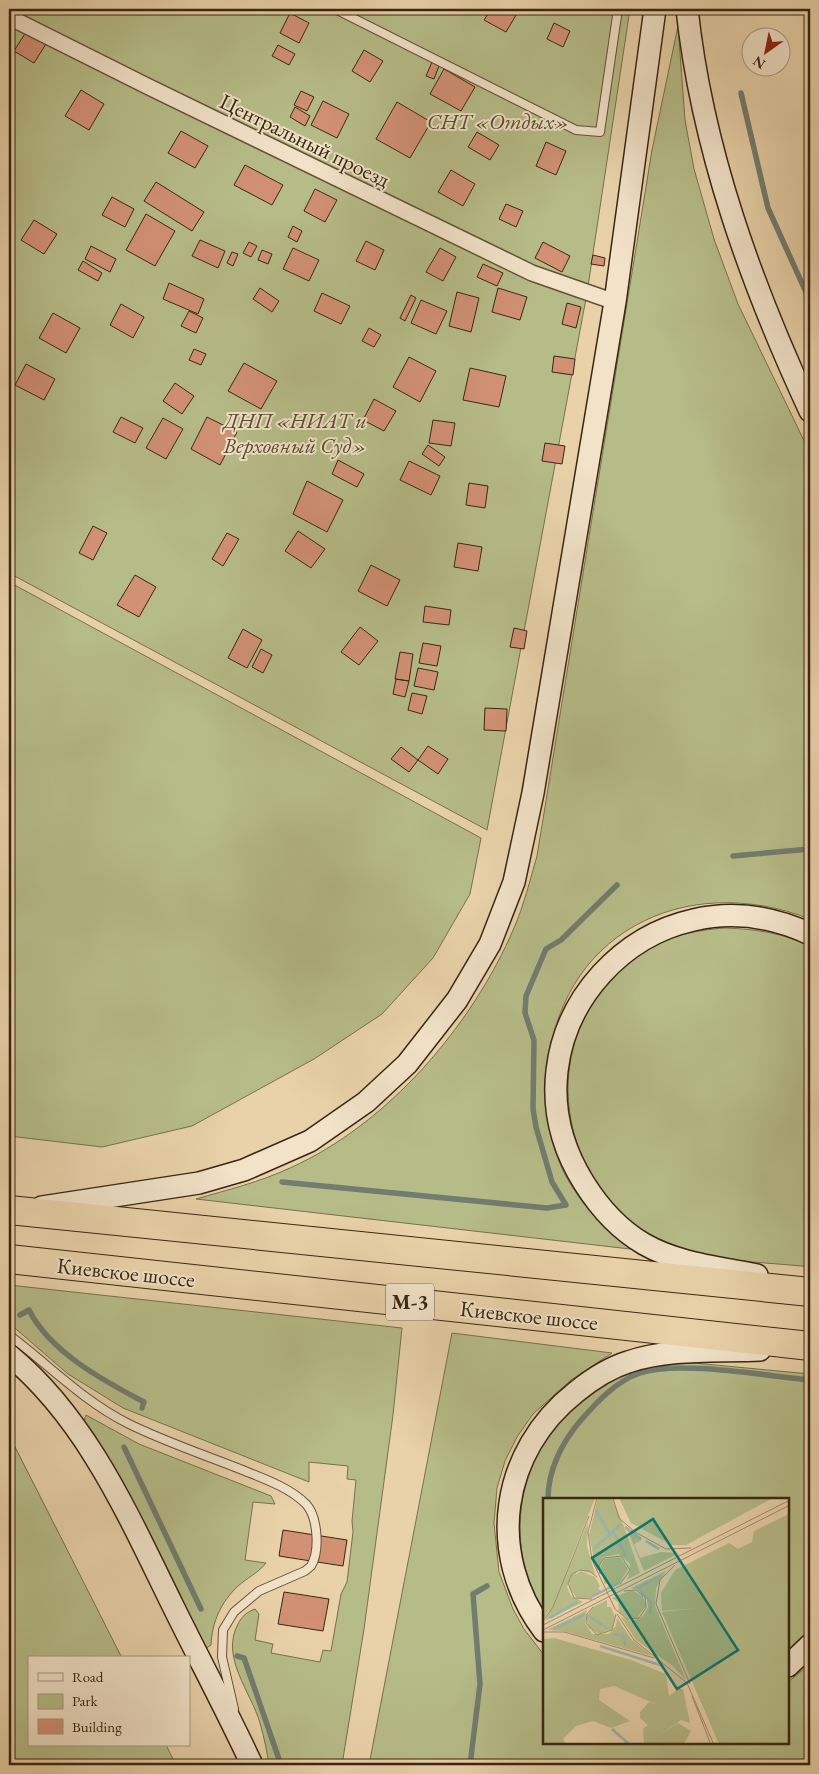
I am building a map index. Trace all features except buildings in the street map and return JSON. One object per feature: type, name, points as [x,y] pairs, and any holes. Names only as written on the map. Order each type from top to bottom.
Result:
[{"type":"highway","name":"М-3","points":[[13,1210],[810,1291]]},
{"type":"highway","name":"Киевское шоссе","points":[[9,1259],[810,1346]]},
{"type":"main road","points":[[13,1210],[199,1183],[244,1170],[286,1153],[337,1124],[378,1091],[420,1050],[457,1000],[490,944],[514,882],[533,793],[615,302],[655,9]]},
{"type":"main road","points":[[687,9],[692,51],[701,96],[722,178],[776,337],[810,411]]},
{"type":"main road","points":[[701,9],[701,96]]},
{"type":"main road","points":[[776,337],[810,384]]},
{"type":"main road","points":[[810,934],[774,922],[730,916],[690,920],[664,927],[639,940],[605,968],[575,1013],[561,1052],[557,1092],[562,1135],[579,1176],[590,1193],[611,1218],[634,1238],[657,1251],[682,1260],[756,1275],[810,1291]]},
{"type":"main road","points":[[543,1629],[528,1606],[520,1588],[511,1556],[508,1529],[510,1500],[516,1475],[528,1447],[546,1421],[588,1382],[615,1367],[641,1358],[657,1354],[810,1346]]},
{"type":"main road","points":[[9,1355],[55,1402],[98,1462],[139,1535],[249,1759]]},
{"type":"main road","points":[[789,1665],[810,1645]]},
{"type":"street","name":"Центральный проезд","points":[[9,17],[407,214],[532,272],[615,302]]},
{"type":"lane","points":[[335,9],[576,130],[600,132],[618,9]]},
{"type":"lane","points":[[9,1335],[77,1393],[113,1416],[151,1434],[276,1484],[300,1498],[314,1516],[316,1535],[311,1566],[305,1571],[259,1591],[234,1612],[223,1630],[222,1658],[249,1759]]},
{"type":"green space","name":"ДНП «НИАТ и Верховный Суд»","points":[[9,9],[630,9],[587,293],[487,830],[9,573]]},
{"type":"green space","points":[[678,26],[685,120],[694,169],[714,239],[738,304],[810,453],[810,919],[763,906],[717,903],[674,910],[635,926],[601,951],[574,985],[556,1026],[547,1076],[547,1105],[551,1134],[559,1162],[579,1197],[599,1221],[630,1249],[196,1199],[255,1182],[290,1168],[326,1149],[360,1126],[393,1099],[451,1035],[475,1001],[496,965],[514,928],[537,856],[652,150]]},
{"type":"green space","points":[[9,582],[481,838],[470,894],[433,958],[382,1014],[314,1059],[192,1126],[102,1147],[9,1136]]},
{"type":"green space","points":[[725,928],[769,933],[790,938],[810,946],[810,1267],[711,1257],[673,1246],[655,1238],[620,1212],[594,1179],[576,1142],[569,1102],[570,1061],[582,1022],[604,987],[636,956],[656,944],[690,933]]},
{"type":"green space","points":[[9,1285],[402,1328],[393,1415],[364,1629],[342,1765],[269,1765],[260,1723],[235,1662],[233,1636],[240,1621],[250,1611],[255,1609],[259,1614],[255,1640],[273,1644],[271,1653],[320,1662],[323,1650],[331,1651],[341,1594],[347,1582],[353,1532],[352,1521],[356,1480],[347,1479],[348,1466],[309,1462],[309,1482],[123,1408],[68,1374],[9,1323]]},
{"type":"green space","points":[[452,1333],[612,1353],[571,1380],[533,1414],[517,1437],[505,1461],[497,1488],[494,1523],[499,1572],[513,1609],[524,1629],[543,1654],[543,1744],[789,1744],[789,1681],[810,1664],[810,1765],[369,1765]]},
{"type":"green space","points":[[694,1363],[810,1374],[810,1455],[805,1459],[810,1464],[810,1631],[789,1654],[789,1498],[543,1498],[543,1611],[528,1578],[521,1543],[521,1507],[530,1473],[545,1441],[567,1413],[596,1390],[630,1372],[662,1365]]},
{"type":"green space","points":[[86,1415],[139,1444],[271,1496],[275,1504],[253,1502],[245,1560],[266,1563],[260,1570],[238,1586],[222,1606],[213,1628],[211,1645],[205,1649],[84,1421]]},
{"type":"green space","points":[[9,1435],[121,1656],[28,1656],[28,1746],[166,1746],[176,1765],[9,1765]]},
{"type":"waterway","points":[[741,93],[768,208],[810,301]]},
{"type":"waterway","points":[[733,856],[810,849]]},
{"type":"waterway","points":[[282,1182],[547,1208],[566,1205],[552,1182],[536,1127],[533,1109],[534,1040],[525,1013],[526,996],[546,949],[561,940],[617,885]]},
{"type":"waterway","points":[[20,1315],[29,1310],[38,1325],[64,1352],[96,1375],[144,1402],[142,1408]]},
{"type":"waterway","points":[[548,1498],[553,1467],[562,1447],[574,1429],[600,1399],[631,1377],[657,1369],[700,1368],[810,1380]]},
{"type":"waterway","points":[[124,1447],[201,1609]]},
{"type":"waterway","points":[[470,1765],[480,1684],[473,1594],[487,1586]]},
{"type":"waterway","points":[[237,1656],[244,1658],[281,1765]]},
{"type":"park label","name":"СНТ «Отдых»","points":[[498,121]]}]
